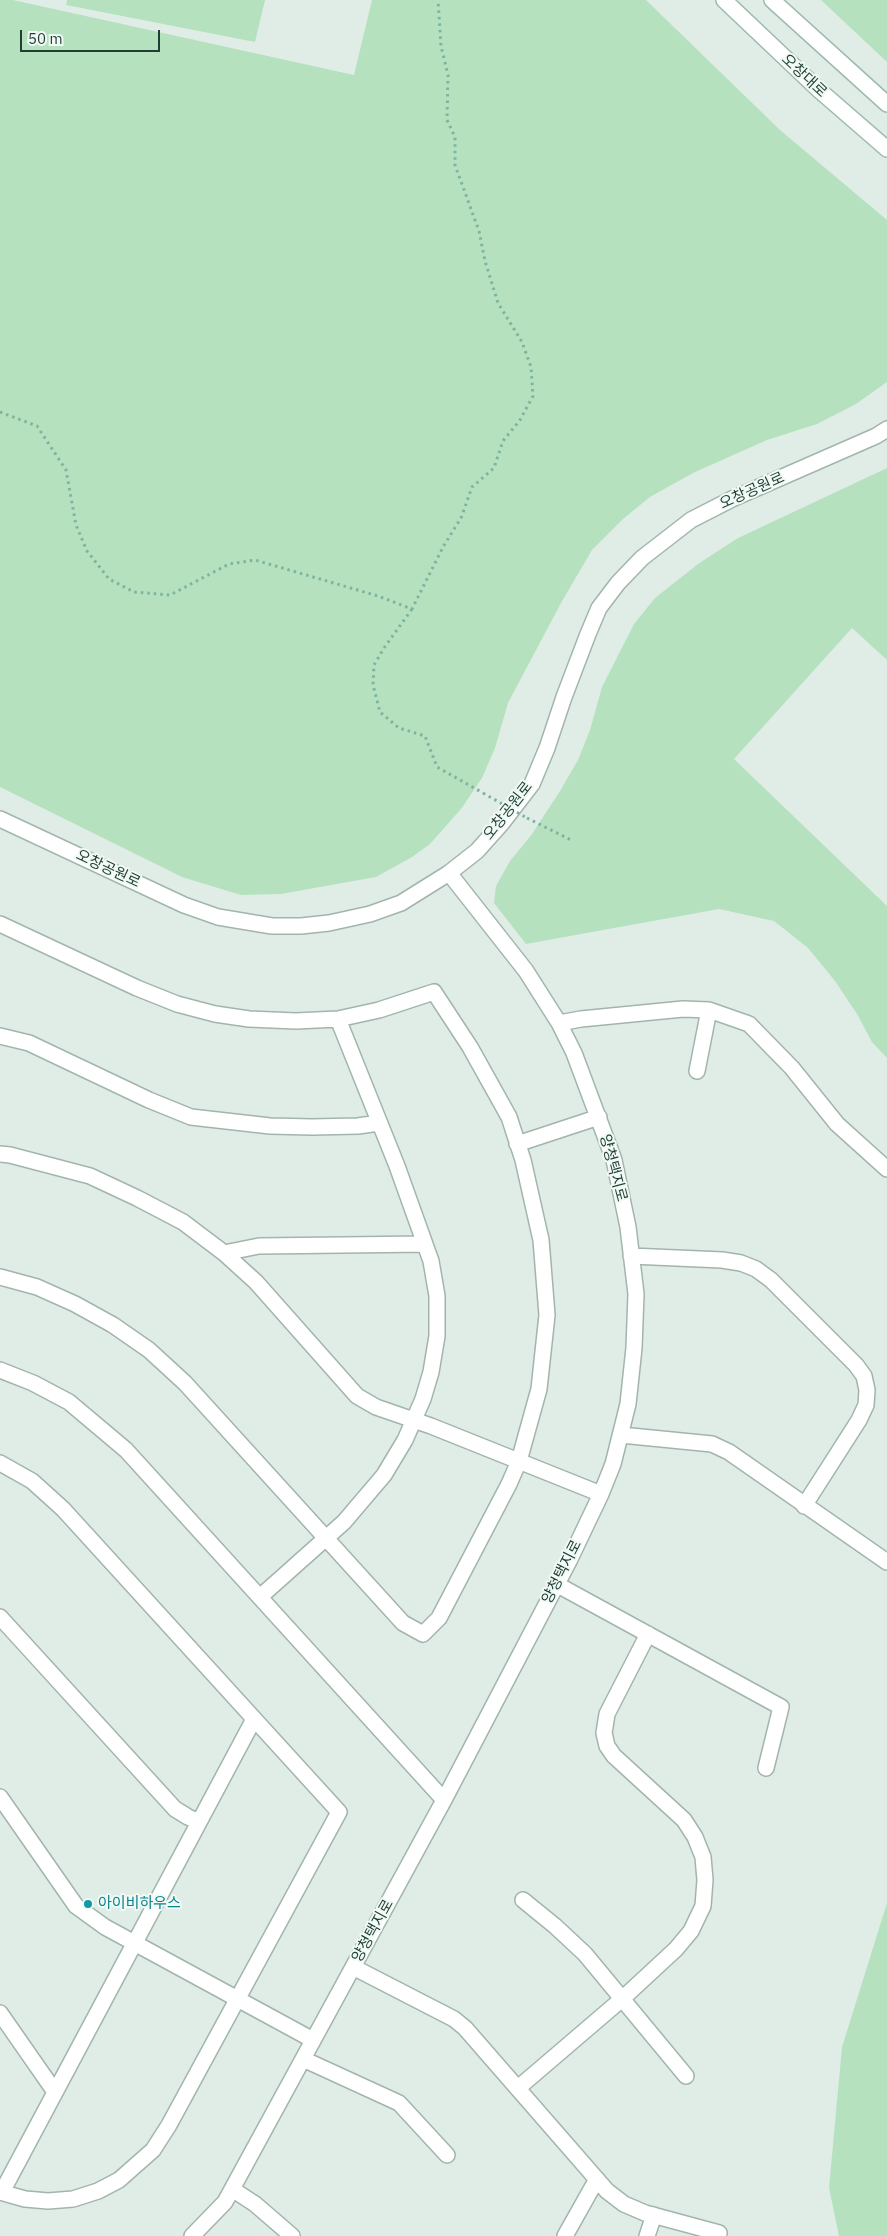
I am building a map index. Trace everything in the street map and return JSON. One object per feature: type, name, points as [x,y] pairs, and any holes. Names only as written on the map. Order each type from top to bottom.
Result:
[{"type":"street","name":"오창대로","points":[[724,0],[819,90],[887,149]]},
{"type":"street","points":[[772,0],[887,104]]},
{"type":"street","name":"오창공원로","points":[[0,819],[184,905],[218,918],[272,926],[301,926],[329,923],[370,914],[401,902],[449,874],[477,851],[532,784],[588,634],[600,608],[618,583],[642,558],[691,520],[732,499],[859,444],[887,429]]},
{"type":"street","name":"양청택지로","points":[[192,2236],[225,2202],[444,1800],[601,1494],[621,1435],[628,1404],[634,1348],[636,1294],[628,1226],[614,1160],[574,1053],[559,1023],[526,971],[449,874]]},
{"type":"street","points":[[0,924],[137,988],[177,1004],[215,1014],[249,1019],[296,1021],[338,1019],[379,1010],[434,992],[490,1082],[509,1117],[533,1198],[541,1240],[547,1315],[540,1389],[519,1461],[509,1484],[439,1618],[423,1634],[403,1623],[185,1383],[149,1350],[112,1325],[75,1304],[36,1287],[0,1277]]},
{"type":"street","points":[[559,1023],[581,1019],[674,1010],[709,1010],[749,1024],[792,1068],[836,1124],[887,1169]]},
{"type":"street","points":[[697,1071],[709,1010]]},
{"type":"street","points":[[261,1596],[326,1538],[356,1508],[384,1475],[406,1440],[414,1420],[431,1372],[437,1336],[437,1296],[431,1261],[338,1019]]},
{"type":"street","points":[[0,1036],[29,1043],[149,1100],[191,1117],[270,1126],[331,1127],[379,1123]]},
{"type":"street","points":[[517,1144],[599,1117]]},
{"type":"street","points":[[0,1154],[90,1176],[138,1198],[183,1222],[224,1253],[256,1282],[356,1396],[376,1406],[601,1494]]},
{"type":"street","points":[[224,1253],[259,1246],[425,1244]]},
{"type":"street","points":[[631,1256],[722,1260],[741,1263],[756,1269],[771,1280],[860,1371],[868,1390],[866,1405],[860,1420],[804,1506]]},
{"type":"street","points":[[0,1370],[33,1382],[69,1402],[98,1424],[126,1450],[261,1596],[444,1800]]},
{"type":"street","points":[[621,1435],[712,1444],[729,1452],[887,1562]]},
{"type":"street","points":[[0,1463],[32,1482],[63,1509],[339,1812],[238,1999],[153,2150],[138,2166],[119,2180],[98,2191],[73,2199],[48,2201],[25,2199],[1,2192],[254,1719]]},
{"type":"street","points":[[556,1584],[781,1706],[766,1768]]},
{"type":"street","points":[[0,1617],[175,1809],[199,1822]]},
{"type":"street","points":[[518,2088],[622,1999],[676,1949],[691,1931],[703,1906],[705,1880],[703,1857],[695,1837],[684,1820],[632,1773],[607,1746],[604,1733],[607,1714],[648,1634]]},
{"type":"street","points":[[3,1808],[76,1906],[105,1927],[313,2040]]},
{"type":"street","points":[[523,1900],[556,1926],[584,1954],[686,2076]]},
{"type":"street","points":[[353,1968],[454,2019],[518,2088],[607,2191],[624,2204],[654,2216],[719,2233]]},
{"type":"street","points":[[0,2013],[55,2092]]},
{"type":"street","points":[[303,2059],[399,2103],[447,2155]]},
{"type":"street","points":[[565,2236],[597,2179]]},
{"type":"street","points":[[232,2189],[254,2204],[292,2236]]},
{"type":"street","points":[[647,2236],[654,2216]]},
{"type":"path","points":[[438,0],[442,46],[448,75],[447,120],[455,137],[455,165],[479,231],[485,261],[498,303],[522,342],[531,367],[533,396],[520,420],[503,441],[494,468],[472,487],[461,518],[443,547],[412,609],[374,665],[373,685],[380,712],[400,728],[425,736],[437,767],[527,818],[573,841]]},
{"type":"path","points":[[0,412],[37,426],[66,470],[76,525],[87,551],[109,579],[134,592],[170,594],[229,564],[255,560],[378,596],[412,609]]},
{"type":"green space","points":[[0,0],[13,0],[354,75],[372,0],[646,0],[780,130],[887,220],[887,382],[856,404],[817,424],[767,440],[693,473],[650,497],[623,519],[592,550],[561,603],[508,703],[495,748],[482,778],[461,809],[430,844],[412,857],[376,877],[281,894],[241,895],[182,877],[0,787]]},
{"type":"green space","points":[[67,0],[265,0],[255,42],[66,5]]},
{"type":"green space","points":[[821,0],[887,0],[887,62]]},
{"type":"green space","points":[[887,468],[887,660],[852,628],[734,759],[887,906],[887,1058],[872,1042],[857,1014],[835,981],[808,948],[774,921],[719,909],[526,944],[494,903],[496,886],[510,861],[532,834],[578,760],[590,730],[602,687],[634,624],[655,598],[698,564],[738,538]]},
{"type":"green space","points":[[887,1903],[887,2236],[839,2236],[829,2188],[842,2047]]},
{"type":"place","name":"아이비하우스","points":[[88,1904]]}]
